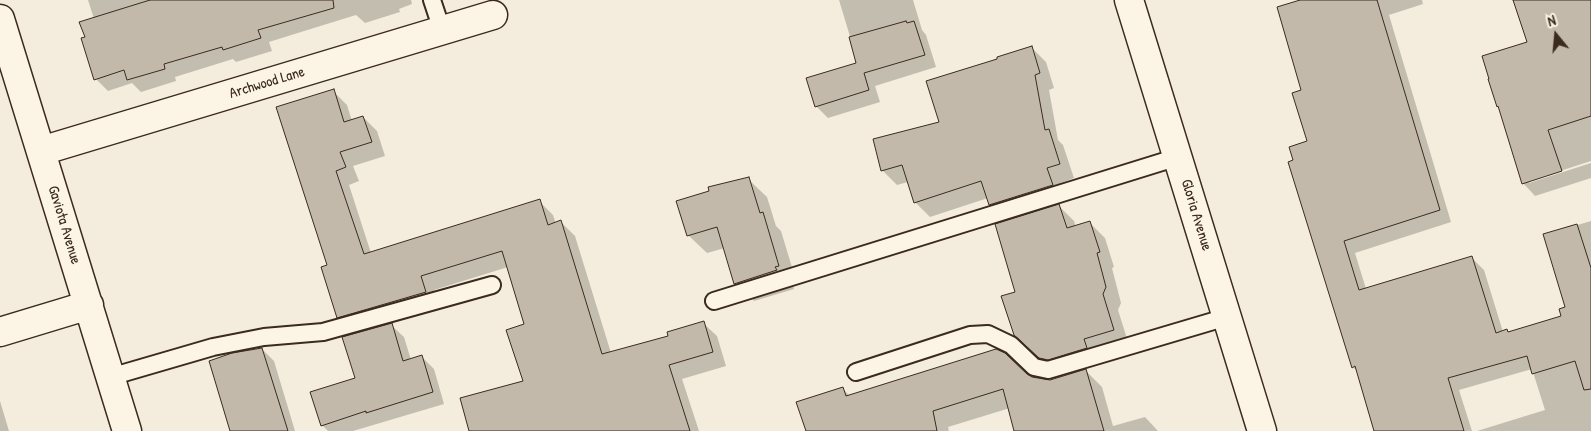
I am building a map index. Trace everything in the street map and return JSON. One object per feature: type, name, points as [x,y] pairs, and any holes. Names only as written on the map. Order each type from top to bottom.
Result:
[{"type":"street","name":"Gloria Avenue","points":[[1129,0],[1262,431]]},
{"type":"street","name":"Archwood Lane","points":[[41,151],[493,15]]},
{"type":"street","name":"Gaviota Avenue","points":[[2,35],[41,151],[127,431]]},
{"type":"street","points":[[0,332],[89,306]]},
{"type":"lane","points":[[432,0],[442,30]]},
{"type":"lane","points":[[714,301],[1178,158]]},
{"type":"lane","points":[[110,377],[214,347],[264,337],[323,332],[492,285]]},
{"type":"lane","points":[[856,372],[970,335],[988,334],[1011,345],[1034,367],[1048,370],[1227,317]]},
{"type":"building","points":[[150,0],[333,0],[334,8],[258,30],[261,38],[223,50],[222,47],[164,64],[165,69],[127,80],[124,70],[94,80],[81,38],[85,37],[79,22]]},
{"type":"building","points":[[1300,0],[1377,0],[1440,210],[1344,241],[1359,290],[1472,256],[1496,333],[1507,329],[1508,332],[1561,316],[1559,309],[1565,307],[1543,234],[1577,224],[1591,268],[1591,389],[1584,390],[1575,361],[1532,374],[1527,356],[1448,378],[1464,431],[1374,431],[1355,366],[1352,368],[1288,162],[1293,160],[1289,147],[1307,141],[1292,93],[1301,90],[1277,7]]},
{"type":"building","points":[[1513,0],[1591,0],[1591,116],[1548,130],[1562,171],[1522,184],[1482,56],[1527,42]]},
{"type":"building","points":[[906,21],[907,23],[914,21],[925,55],[864,73],[869,90],[815,107],[806,78],[856,63],[849,37]]},
{"type":"building","points":[[1032,46],[1040,73],[1035,75],[1045,130],[1049,129],[1060,164],[1047,168],[1053,185],[989,205],[981,181],[914,203],[902,165],[881,171],[873,139],[939,122],[926,81]]},
{"type":"building","points":[[334,89],[344,122],[363,116],[372,142],[340,152],[346,167],[336,171],[364,254],[540,199],[548,225],[561,220],[602,354],[668,336],[667,332],[704,321],[713,352],[669,365],[690,431],[469,431],[460,398],[523,381],[506,330],[524,324],[502,251],[421,276],[426,292],[337,318],[321,267],[327,265],[276,107]]},
{"type":"building","points":[[749,177],[760,213],[763,212],[779,266],[775,267],[777,270],[734,284],[717,227],[687,236],[676,201],[709,191],[708,187]]},
{"type":"building","points":[[1059,204],[1067,228],[1090,221],[1100,252],[1097,253],[1106,287],[1103,294],[1114,330],[1084,339],[1087,348],[1048,360],[1039,358],[1014,335],[1001,296],[1015,292],[995,224]]},
{"type":"building","points":[[392,323],[403,361],[422,355],[433,392],[321,426],[310,392],[355,378],[342,337]]},
{"type":"building","points":[[262,348],[288,431],[230,431],[209,361],[232,353]]},
{"type":"building","points":[[996,349],[1005,353],[1032,377],[1050,380],[1086,369],[1104,431],[1014,431],[1003,389],[933,411],[937,431],[806,431],[796,402],[843,387],[846,396]]}]
